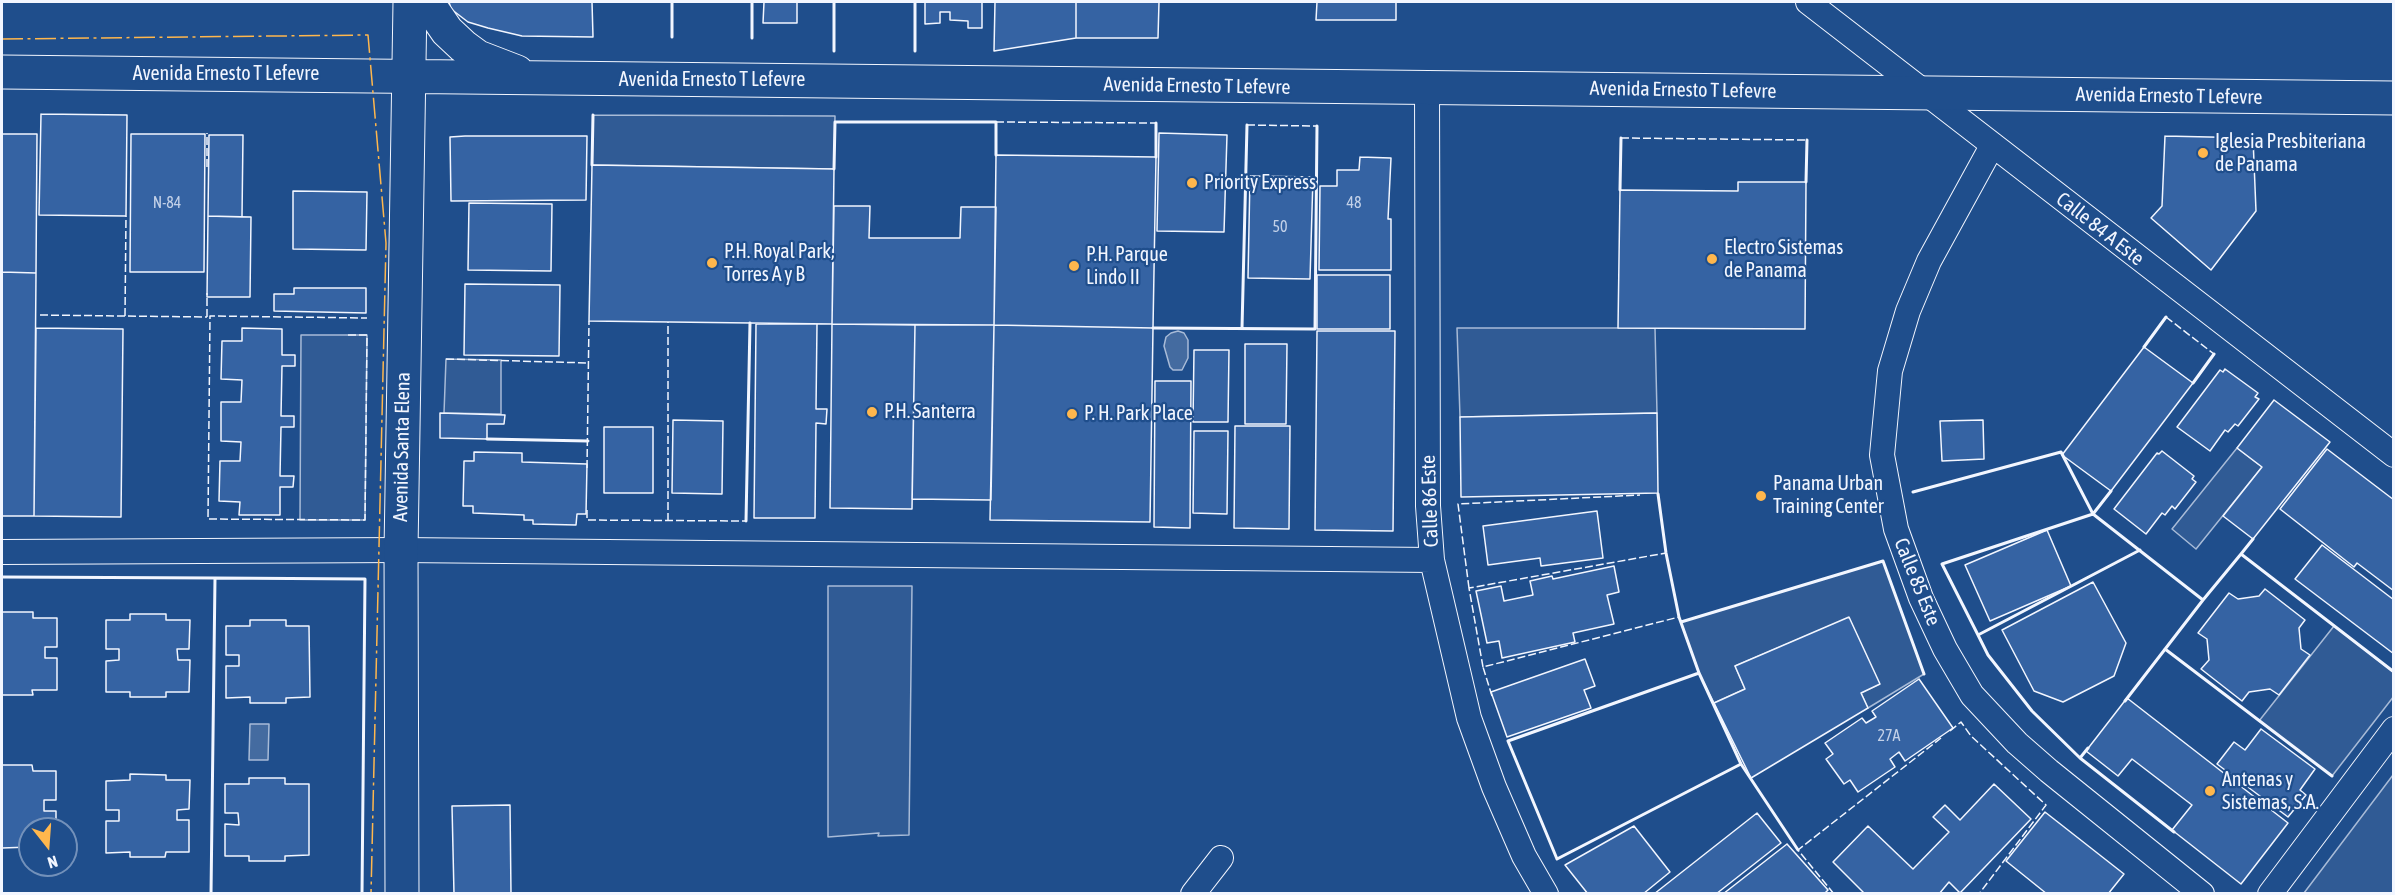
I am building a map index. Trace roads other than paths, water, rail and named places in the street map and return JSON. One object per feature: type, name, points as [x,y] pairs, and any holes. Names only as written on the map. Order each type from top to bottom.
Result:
[{"type":"main road","name":"Avenida Santa Elena","points":[[402,894],[401,550],[410,2]]},
{"type":"main road","points":[[427,2],[447,31],[478,57],[535,79]]},
{"type":"main road","name":"Avenida Ernesto T Lefevre","points":[[2,72],[2394,98]]},
{"type":"street","name":"Calle 84 A Este","points":[[1808,2],[2394,455]]},
{"type":"street","name":"Calle 86 Este","points":[[1427,88],[1428,506],[1432,560],[1469,718],[1494,787],[1524,856],[1546,894]]},
{"type":"street","name":"Calle 85 Este","points":[[1992,146],[1929,261],[1908,311],[1890,370],[1882,455],[1896,529],[1921,598],[1946,649],[1972,694],[2017,743],[2049,771],[2202,894]]},
{"type":"street","points":[[2,552],[401,550],[1432,560]]},
{"type":"street","points":[[2270,894],[2394,729]]},
{"type":"street","points":[[1193,894],[1221,858]]},
{"type":"place","name":"Iglesia Presbiteriana de Panama","points":[[2203,153]]},
{"type":"place","name":"Priority Express","points":[[1192,183]]},
{"type":"place","name":"Electro Sistemas de Panama","points":[[1712,259]]},
{"type":"place","name":"P.H. Royal Park, Torres A y B","points":[[712,263]]},
{"type":"place","name":"P.H. Parque Lindo II","points":[[1074,266]]},
{"type":"place","name":"P.H. Santerra","points":[[872,412]]},
{"type":"place","name":"P. H. Park Place","points":[[1072,414]]},
{"type":"place","name":"Panama Urban Training Center","points":[[1761,496]]},
{"type":"place","name":"Antenas y Sistemas, S.A.","points":[[2210,791]]}]
